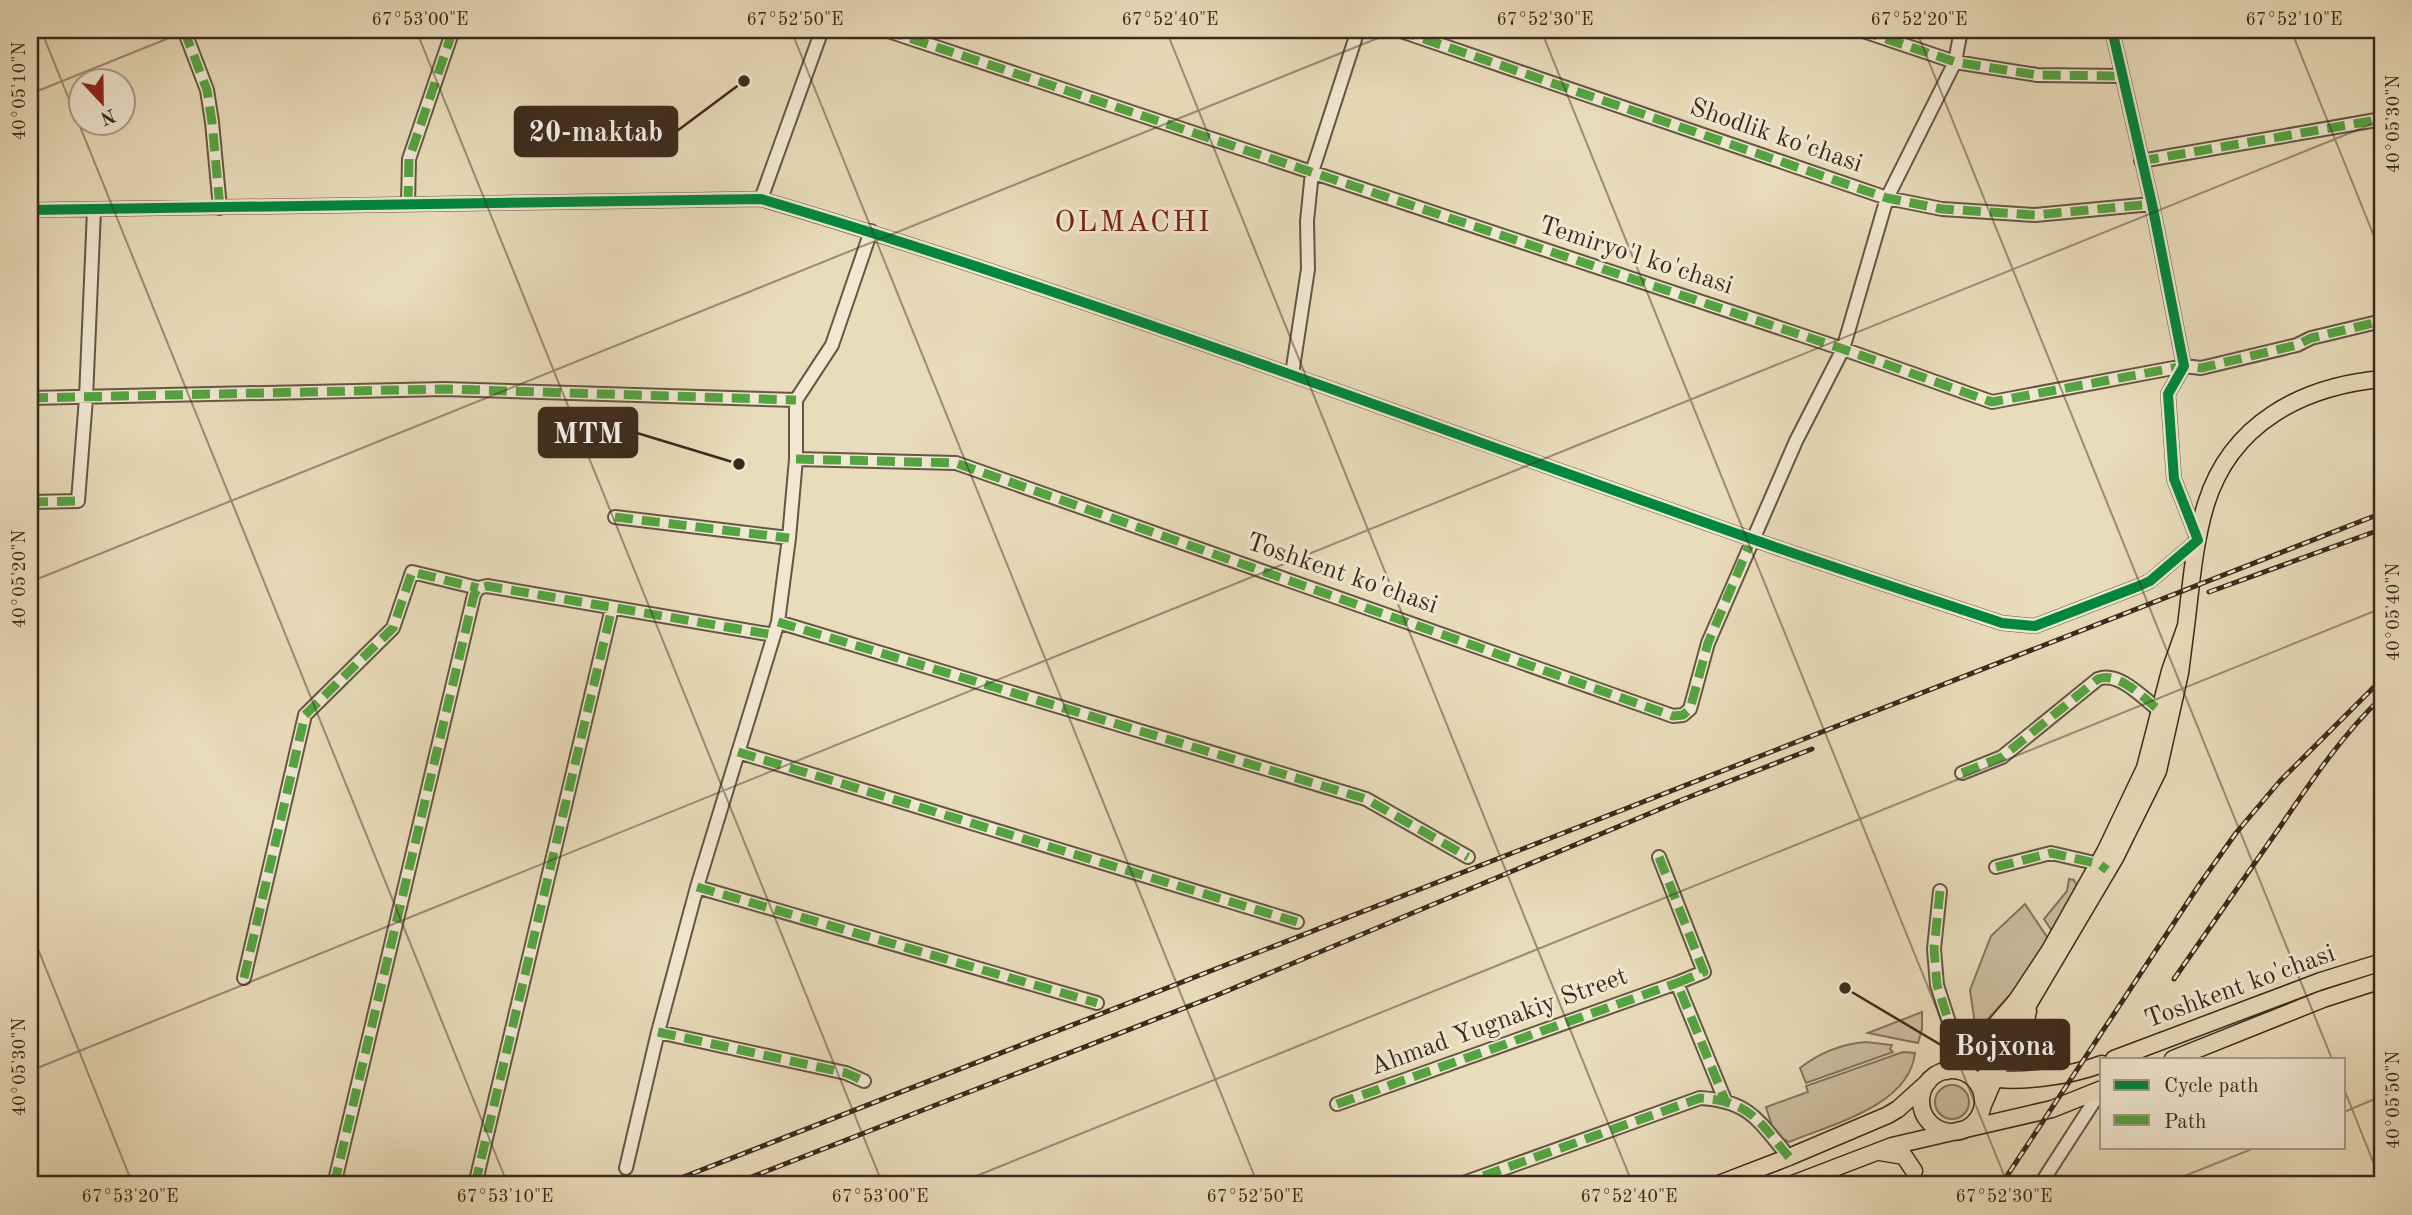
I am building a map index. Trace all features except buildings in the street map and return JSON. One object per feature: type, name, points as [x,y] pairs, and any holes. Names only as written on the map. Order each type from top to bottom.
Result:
[{"type":"main road","points":[[1928,1082],[1921,1100],[1926,1119],[1941,1130],[1959,1131],[1973,1125],[2030,1000],[2158,771],[2180,673],[2198,540],[2206,505],[2221,467],[2246,436],[2277,411],[2322,390],[2382,379]]},
{"type":"main road","points":[[1716,1185],[1888,1115],[1934,1077],[1955,1069],[1991,1031],[2017,1000],[2103,867],[2145,768],[2169,671],[2186,626]]},
{"type":"main road","name":"Toshkent ko'chasi","points":[[2117,1058],[2321,981],[2382,962]]},
{"type":"main road","name":"Toshkent ko'chasi","points":[[2176,1058],[2323,999],[2382,980]]},
{"type":"main road","points":[[2030,1000],[2026,1030],[2032,1048],[2042,1061],[2066,1074]]},
{"type":"main road","points":[[1955,1069],[1993,1079],[2028,1078],[2066,1074],[2100,1065]]},
{"type":"main road","points":[[1955,1069],[1975,1081],[1980,1088],[1983,1105]]},
{"type":"main road","points":[[1790,1185],[1907,1141],[2052,1109],[2100,1090]]},
{"type":"main road","points":[[1874,1152],[1900,1154],[1909,1160],[1914,1171]]},
{"type":"street","points":[[184,30],[207,90],[220,208]]},
{"type":"street","points":[[408,204],[409,159],[453,30]]},
{"type":"street","points":[[761,199],[822,30]]},
{"type":"street","name":"Temiryo'l ko'chasi","points":[[886,30],[1843,349],[1992,402],[2184,366],[2201,368],[2382,321]]},
{"type":"street","points":[[1292,374],[1308,269],[1307,221],[1312,172],[1358,30]]},
{"type":"street","name":"Shodlik ko'chasi","points":[[1398,30],[1887,198],[1942,209],[2035,215],[2151,204]]},
{"type":"street","points":[[1860,30],[1955,62],[2038,75],[2121,76]]},
{"type":"street","points":[[1752,539],[1796,441],[1843,349],[1887,198],[1955,62],[1961,30]]},
{"type":"street","points":[[30,210],[761,199],[870,232],[1292,374],[1752,539],[2002,623],[2035,626],[2150,581],[2198,540],[2174,479],[2168,394],[2184,366],[2112,30]]},
{"type":"street","points":[[2141,161],[2382,119]]},
{"type":"street","points":[[30,502],[78,501],[86,398],[94,210]]},
{"type":"street","points":[[626,1168],[657,1032],[697,887],[776,628],[789,537],[796,459],[796,400],[832,345],[870,232]]},
{"type":"street","points":[[30,398],[444,389],[796,400]]},
{"type":"street","name":"Toshkent ko'chasi","points":[[796,459],[956,463],[1673,716],[1683,715],[1690,709],[1707,643],[1752,539]]},
{"type":"street","points":[[615,517],[789,537]]},
{"type":"street","points":[[244,978],[305,715],[393,628],[412,572],[478,588],[487,586],[612,608],[776,628],[1366,799],[1468,857]]},
{"type":"street","points":[[334,1185],[474,595],[478,588]]},
{"type":"street","points":[[475,1185],[612,608]]},
{"type":"street","points":[[1962,773],[2002,757],[2105,676],[2116,678],[2159,710]]},
{"type":"street","points":[[738,752],[1297,922]]},
{"type":"street","points":[[1996,867],[2050,853],[2103,867]]},
{"type":"street","name":"Ahmad Yugnakiy Street","points":[[1337,1104],[1704,972],[1659,857]]},
{"type":"street","points":[[697,887],[1097,1003]]},
{"type":"street","points":[[1940,891],[1934,949],[1937,985],[1955,1041],[1955,1069]]},
{"type":"street","points":[[1677,983],[1725,1100]]},
{"type":"street","points":[[657,1032],[846,1073],[864,1081]]},
{"type":"street","points":[[2040,1185],[2100,1092]]},
{"type":"street","points":[[1458,1185],[1700,1098],[1725,1100],[1751,1113],[1789,1157]]},
{"type":"shaded area","points":[[2069,879],[2074,880],[2078,888],[2054,934],[2044,919],[2067,891]]},
{"type":"shaded area","points":[[2025,904],[2049,940],[2019,985],[1985,1022],[1975,1024],[1970,990],[1991,936]]},
{"type":"shaded area","points":[[1922,1012],[1922,1029],[1918,1043],[1868,1033]]},
{"type":"shaded area","points":[[1866,1042],[1892,1045],[1890,1049],[1893,1052],[1806,1083],[1800,1068],[1807,1063],[1831,1050]]},
{"type":"shaded area","points":[[1903,1052],[1915,1053],[1910,1071],[1899,1087],[1884,1100],[1846,1120],[1789,1142],[1775,1135],[1766,1107],[1808,1092],[1806,1086]]},
{"type":"shaded area","points":[[1952,1085],[1964,1090],[1969,1102],[1964,1114],[1952,1119],[1940,1114],[1935,1102],[1940,1090]]},
{"type":"railway","points":[[663,1185],[2382,513]]},
{"type":"railway","points":[[2209,592],[2382,529]]},
{"type":"railway","points":[[2001,1185],[2236,833],[2280,781],[2382,679]]},
{"type":"railway","points":[[2174,979],[2317,774],[2354,726],[2382,697]]},
{"type":"railway","points":[[731,1185],[1215,996],[1684,799],[1812,749]]},
{"type":"marked path","points":[[184,30],[207,90],[220,208]]},
{"type":"marked path","points":[[408,204],[409,159],[453,30]]},
{"type":"marked path","points":[[885,30],[1843,349],[1992,402],[2184,366],[2201,368],[2382,321]]},
{"type":"marked path","points":[[1398,30],[1887,198],[1942,209],[2035,215],[2152,204]]},
{"type":"marked path","points":[[1860,30],[1955,62],[2037,75],[2121,76]]},
{"type":"marked path","points":[[2141,161],[2382,119]]},
{"type":"marked path","points":[[30,398],[444,389],[796,400]]},
{"type":"marked path","points":[[796,459],[956,463],[1673,716],[1683,715],[1690,709],[1708,643],[1752,539]]},
{"type":"marked path","points":[[30,502],[78,501]]},
{"type":"marked path","points":[[615,517],[789,538]]},
{"type":"marked path","points":[[244,978],[305,715],[393,628],[412,572],[478,588]]},
{"type":"marked path","points":[[334,1185],[474,595],[478,588],[487,586],[774,635]]},
{"type":"marked path","points":[[475,1185],[612,608]]},
{"type":"marked path","points":[[778,622],[1366,799],[1468,857]]},
{"type":"marked path","points":[[1962,773],[2002,757],[2098,679],[2122,682],[2159,710]]},
{"type":"marked path","points":[[738,752],[1297,922]]},
{"type":"marked path","points":[[1996,867],[2051,853],[2099,864],[2107,870]]},
{"type":"marked path","points":[[1659,857],[1704,972],[1677,983],[1725,1100]]},
{"type":"marked path","points":[[697,887],[1097,1003]]},
{"type":"marked path","points":[[1940,891],[1934,949],[1937,985],[1955,1041],[1956,1063]]},
{"type":"marked path","points":[[1337,1104],[1677,983]]},
{"type":"marked path","points":[[658,1032],[846,1073],[864,1081]]},
{"type":"marked path","points":[[1458,1185],[1700,1098],[1717,1100],[1743,1109],[1761,1124],[1789,1157]]},
{"type":"cycle path","points":[[30,210],[761,199],[886,237],[1135,320],[1845,571],[2002,623],[2035,626],[2150,581],[2198,540],[2174,479],[2168,394],[2184,366],[2152,204],[2112,30]]},
{"type":"place","name":"20-maktab","points":[[744,81]]},
{"type":"place","name":"MTM","points":[[739,464]]},
{"type":"place","name":"Bojxona","points":[[1845,988]]},
{"type":"district","name":"OLMACHI","points":[[1133,223]]}]
